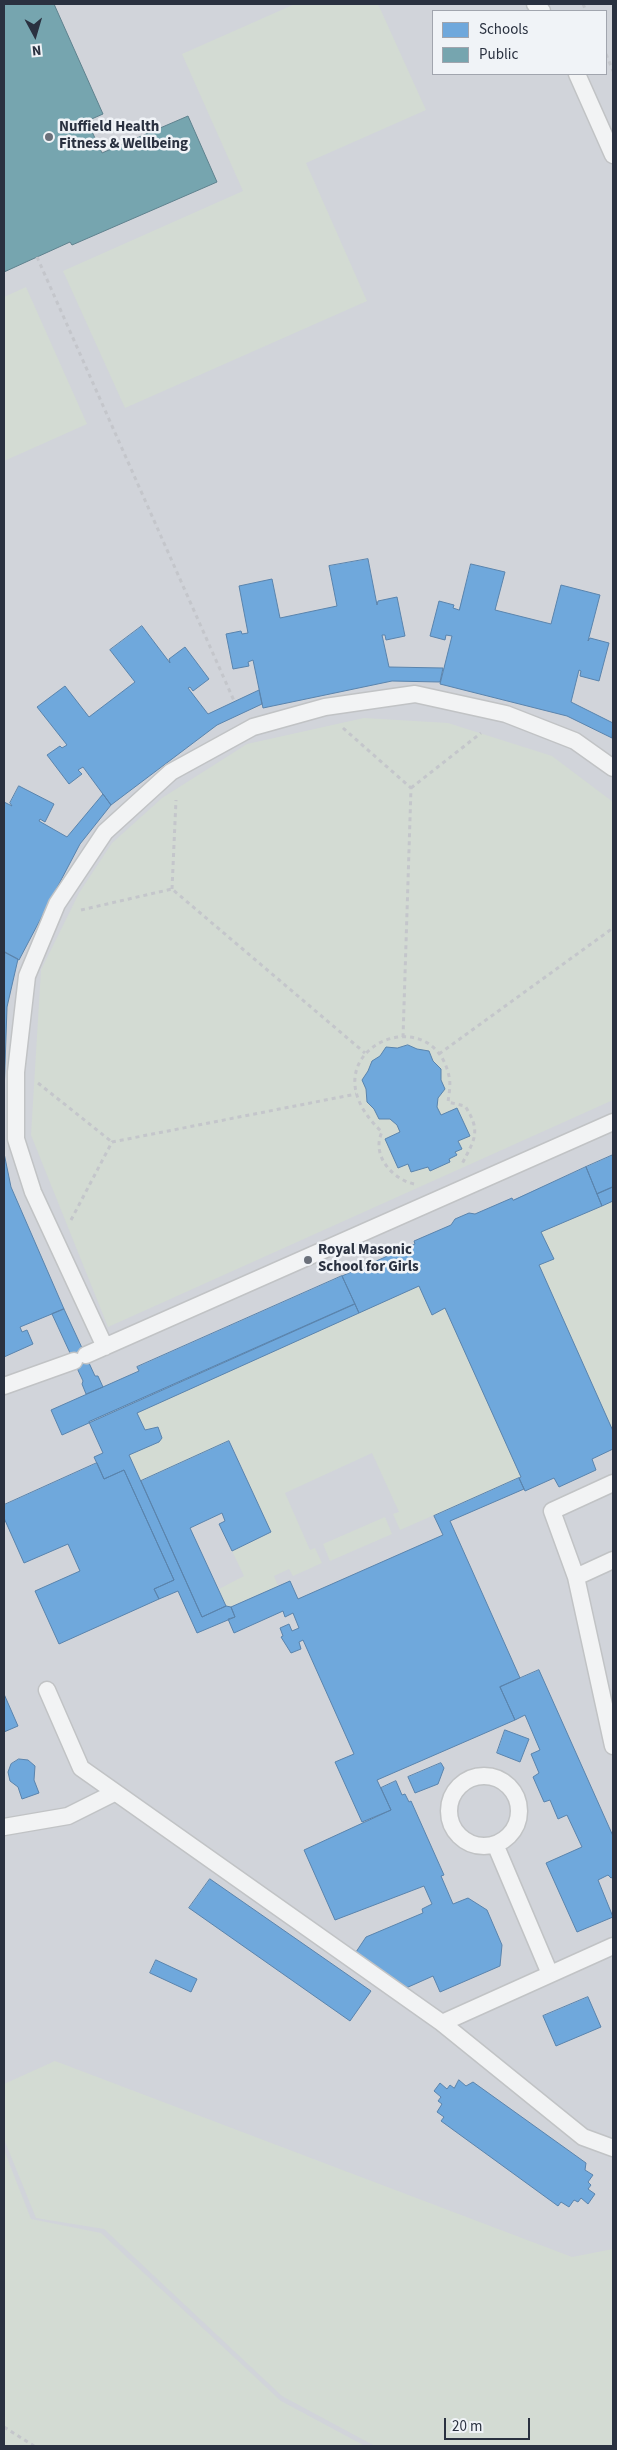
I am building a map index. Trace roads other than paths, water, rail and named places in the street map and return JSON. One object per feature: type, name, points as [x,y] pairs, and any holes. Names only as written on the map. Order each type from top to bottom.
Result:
[{"type":"lane","points":[[577,75],[613,155]]},
{"type":"lane","points":[[105,1347],[33,1192],[16,1139],[17,1066],[28,976],[57,904],[105,832],[177,770],[253,727],[320,708],[415,694],[506,714],[575,741],[613,768]]},
{"type":"lane","points":[[4,1386],[80,1358],[613,1122]]},
{"type":"lane","points":[[613,1483],[552,1511],[576,1577],[613,1746]]},
{"type":"lane","points":[[576,1577],[613,1560]]},
{"type":"lane","points":[[47,1690],[81,1768],[442,2023],[583,2137],[613,2148]]},
{"type":"lane","points":[[488,1776],[499,1780],[509,1787],[515,1796],[518,1807],[518,1819],[513,1830],[506,1838],[495,1844],[485,1846],[473,1844],[463,1839],[455,1831],[450,1821],[451,1799],[457,1789],[466,1781],[476,1777],[488,1776]]},
{"type":"lane","points":[[4,1828],[68,1816],[114,1793]]},
{"type":"lane","points":[[495,1844],[550,1974]]},
{"type":"lane","points":[[442,2023],[613,1946]]},
{"type":"place","name":"Nuffield Health Fitness & Wellbeing","points":[[49,137]]},
{"type":"place","name":"Royal Masonic School for Girls","points":[[308,1260]]}]
